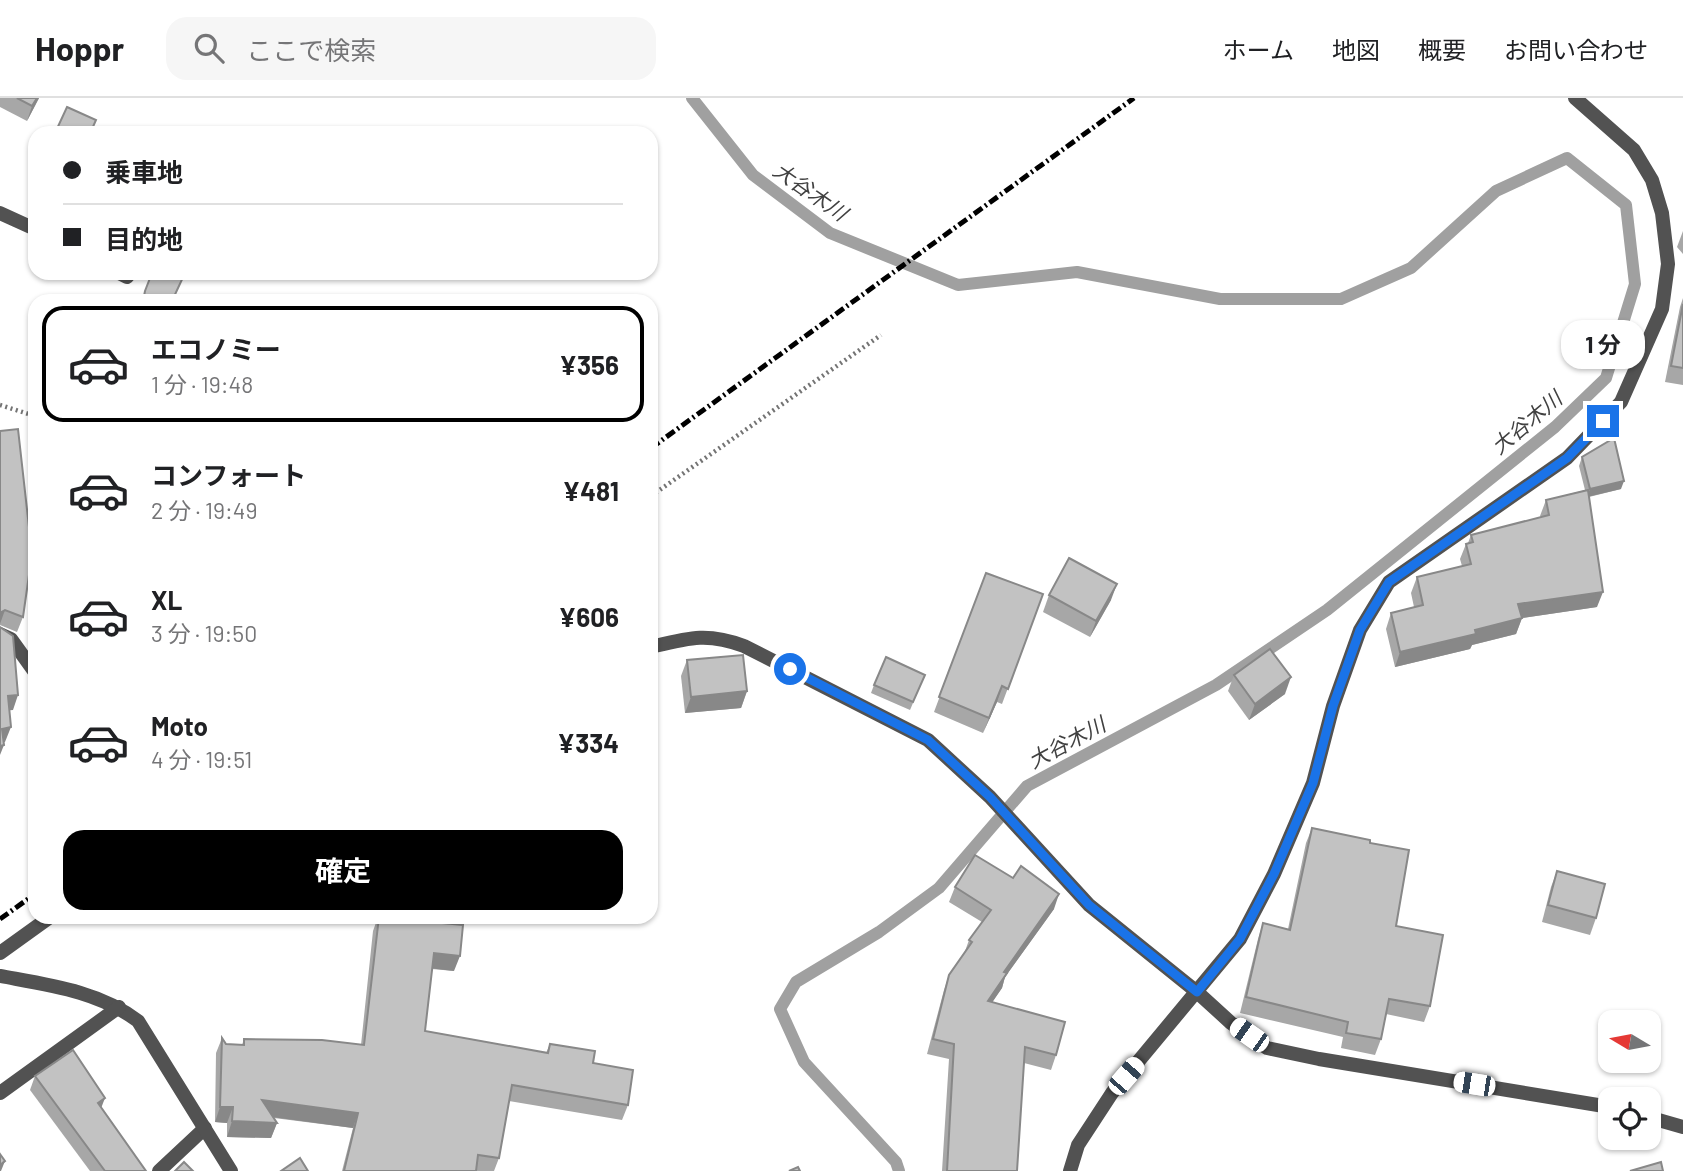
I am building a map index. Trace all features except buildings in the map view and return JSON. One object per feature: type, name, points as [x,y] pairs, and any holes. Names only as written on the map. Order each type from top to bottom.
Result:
[{"type":"street","points":[[1070,1171],[1079,1145],[1112,1093],[1240,939],[1274,874],[1313,783],[1333,706],[1360,630],[1389,582],[1567,458],[1621,402],[1662,309],[1668,264],[1661,213],[1652,180],[1634,150],[1575,98]]},
{"type":"street","points":[[0,213],[28,226]]},
{"type":"street","points":[[0,634],[10,639],[28,663]]},
{"type":"street","points":[[658,645],[692,636],[723,638],[744,646],[928,740],[990,797],[1089,905],[1197,992],[1231,1023],[1267,1048],[1598,1105]]},
{"type":"street","points":[[0,953],[40,924]]},
{"type":"street","points":[[0,976],[84,993],[119,1007],[138,1021],[231,1171]]},
{"type":"street","points":[[0,1093],[119,1007]]},
{"type":"street","points":[[1661,1121],[1683,1127]]},
{"type":"street","points":[[159,1171],[205,1128]]},
{"type":"path","points":[[658,491],[881,335]]},
{"type":"path","points":[[0,405],[28,414]]},
{"type":"waterway","name":"大谷木川","points":[[692,98],[753,175],[830,233],[958,285],[1077,272],[1220,299],[1341,299],[1411,268],[1496,191],[1567,158],[1626,205],[1635,284],[1606,378],[1555,427],[1327,610],[1216,685],[1027,786],[939,888],[879,932],[796,982],[780,1009],[804,1062],[896,1162],[899,1171]]},
{"type":"railway","points":[[658,443],[1134,98]]},
{"type":"railway","points":[[0,919],[28,899]]},
{"type":"route","points":[[790,669],[928,740],[990,797],[1089,905],[1197,992],[1240,939],[1274,874],[1313,783],[1333,706],[1360,630],[1389,582],[1567,458],[1603,421]]}]
